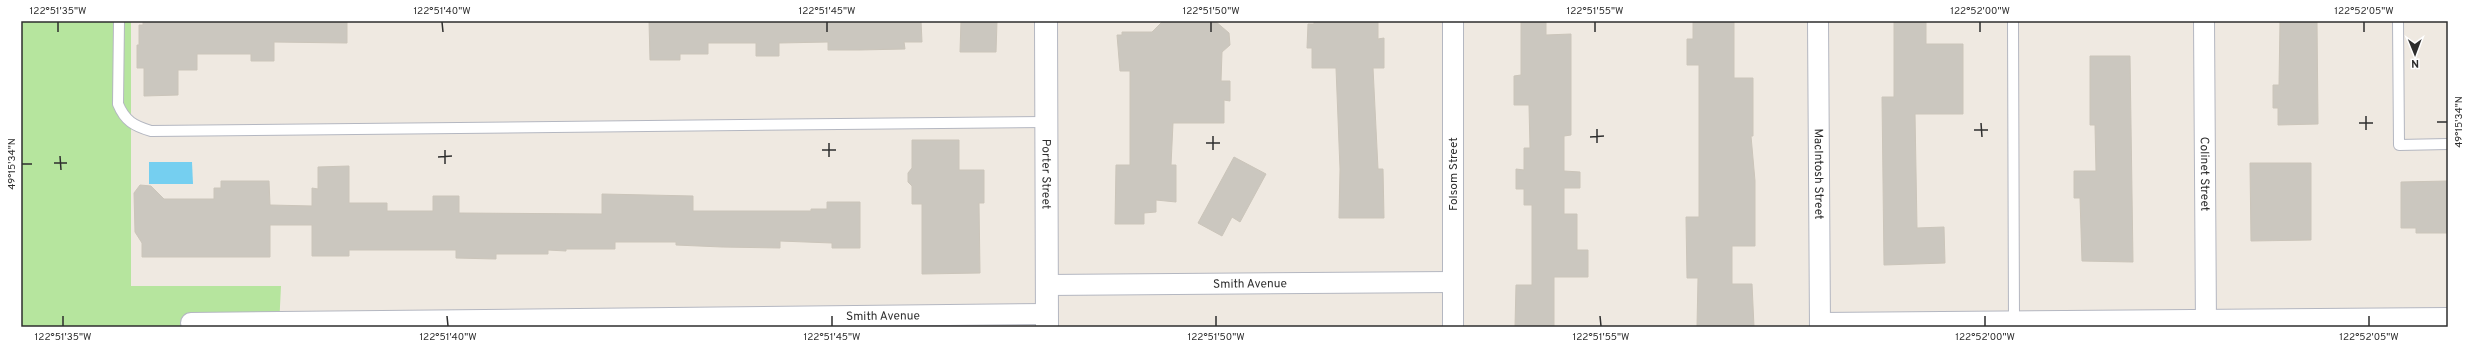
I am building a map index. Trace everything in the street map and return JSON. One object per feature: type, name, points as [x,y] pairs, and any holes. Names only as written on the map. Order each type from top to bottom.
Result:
[{"type":"street","name":"Porter Street","points":[[1046,21],[1047,321]]},
{"type":"street","name":"Folsom Street","points":[[1453,21],[1453,327]]},
{"type":"street","name":"MacIntosh Street","points":[[1818,21],[1820,325]]},
{"type":"street","name":"Colinet Street","points":[[2204,21],[2206,323]]},
{"type":"street","name":"Smith Avenue","points":[[1047,285],[1453,282]]},
{"type":"street","points":[[1820,325],[2206,323],[2448,318]]},
{"type":"street","name":"Smith Avenue","points":[[191,323],[1047,321]]},
{"type":"lane","points":[[119,21],[118,104],[122,114],[129,122],[151,132],[1046,122]]},
{"type":"lane","points":[[2013,21],[2014,324]]},
{"type":"lane","points":[[2398,21],[2399,145],[2448,144]]},
{"type":"green space","points":[[21,21],[131,21],[131,286],[281,286],[279,327],[21,327]]},
{"type":"water","points":[[149,162],[192,162],[193,184],[149,184]]},
{"type":"building","points":[[143,21],[347,21],[347,43],[274,42],[274,61],[251,61],[251,54],[197,54],[197,70],[178,70],[178,95],[144,96],[144,68],[137,68],[139,25],[143,25]]},
{"type":"building","points":[[649,21],[921,21],[922,42],[904,42],[905,49],[859,50],[828,50],[828,42],[779,43],[779,56],[756,56],[756,43],[708,43],[708,54],[680,54],[680,60],[650,60]]},
{"type":"building","points":[[961,21],[997,21],[996,52],[960,52]]},
{"type":"building","points":[[1163,21],[1215,21],[1229,33],[1230,45],[1222,52],[1221,81],[1230,81],[1230,101],[1224,100],[1224,123],[1173,123],[1171,165],[1176,165],[1176,202],[1156,200],[1156,212],[1144,213],[1144,224],[1115,224],[1116,165],[1130,165],[1130,71],[1120,71],[1117,35],[1122,35],[1122,32],[1152,32]]},
{"type":"building","points":[[1314,21],[1378,21],[1378,39],[1384,38],[1384,68],[1373,68],[1378,169],[1383,169],[1384,218],[1339,218],[1340,169],[1336,68],[1312,68],[1312,48],[1307,48],[1308,24],[1314,24]]},
{"type":"building","points":[[1521,21],[1546,21],[1546,35],[1571,34],[1571,135],[1564,136],[1564,171],[1580,172],[1580,188],[1564,188],[1564,214],[1577,214],[1577,250],[1588,250],[1588,277],[1554,277],[1554,327],[1515,327],[1516,285],[1532,285],[1532,205],[1524,205],[1524,189],[1516,189],[1516,169],[1524,170],[1524,148],[1530,148],[1529,105],[1514,105],[1514,76],[1521,75]]},
{"type":"building","points":[[1693,21],[1734,21],[1734,78],[1753,78],[1753,136],[1751,136],[1755,181],[1755,246],[1732,246],[1732,284],[1752,284],[1754,327],[1697,327],[1698,278],[1687,278],[1686,217],[1699,217],[1699,65],[1687,65],[1687,39],[1693,39]]},
{"type":"building","points":[[1894,21],[1926,21],[1926,44],[1963,44],[1963,114],[1915,114],[1917,228],[1944,227],[1945,263],[1884,265],[1882,97],[1894,97]]},
{"type":"building","points":[[2280,21],[2317,21],[2318,124],[2278,125],[2278,108],[2273,108],[2273,85],[2279,85]]},
{"type":"building","points":[[2090,56],[2130,56],[2133,262],[2082,261],[2080,198],[2074,198],[2074,171],[2096,171],[2095,125],[2090,125]]},
{"type":"building","points":[[912,140],[959,140],[959,170],[984,170],[984,203],[979,203],[980,273],[922,274],[922,204],[912,204],[912,186],[908,182],[908,173],[912,168]]},
{"type":"building","points":[[1234,157],[1266,174],[1240,222],[1232,217],[1222,236],[1198,223]]},
{"type":"building","points":[[2250,163],[2311,163],[2311,240],[2251,241]]},
{"type":"building","points":[[349,166],[349,203],[387,203],[387,211],[433,211],[433,196],[459,196],[459,213],[602,214],[602,194],[693,196],[693,211],[811,211],[811,209],[827,209],[827,202],[860,202],[860,248],[832,248],[832,243],[780,241],[780,248],[676,245],[676,242],[615,242],[615,249],[566,249],[566,251],[548,250],[548,254],[496,254],[496,259],[456,258],[456,250],[349,250],[349,256],[312,256],[312,225],[270,225],[270,257],[142,257],[142,243],[135,232],[134,193],[140,185],[151,186],[164,199],[214,199],[214,188],[221,188],[221,181],[269,181],[270,205],[312,206],[312,188],[318,189],[318,167]]},
{"type":"building","points":[[2448,181],[2448,233],[2416,233],[2416,228],[2401,228],[2401,182]]}]
